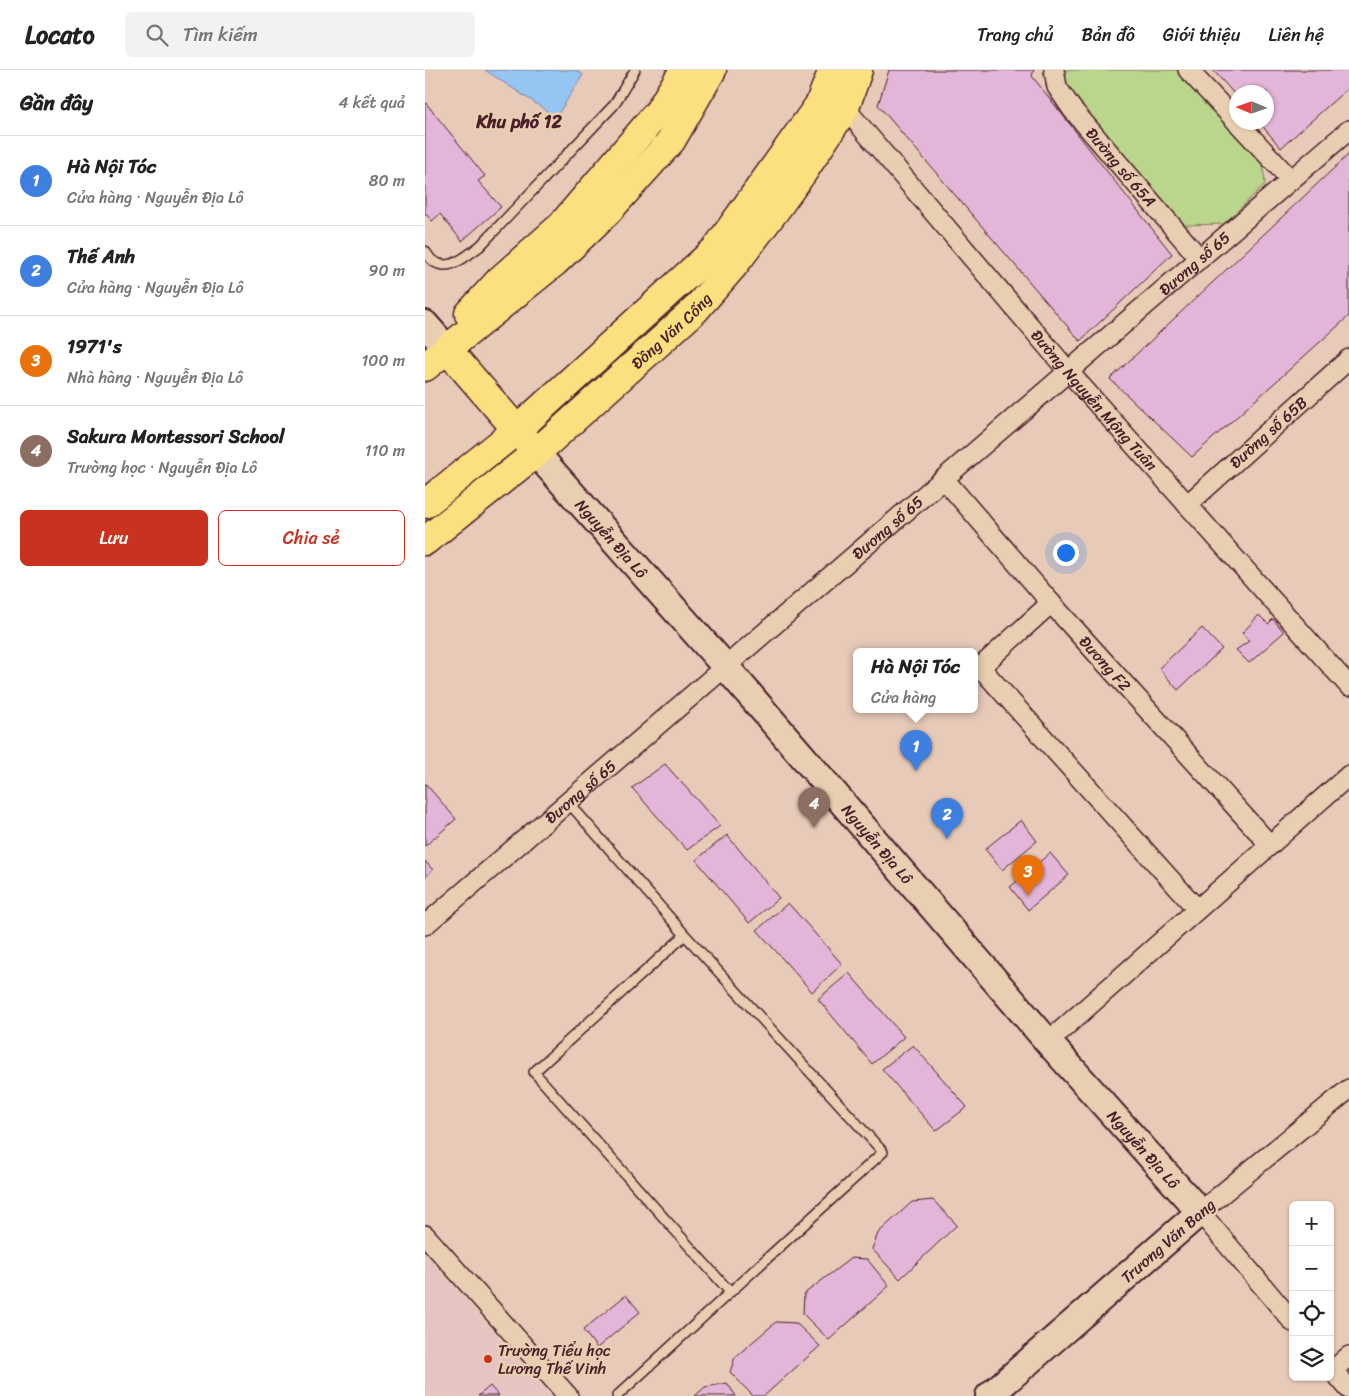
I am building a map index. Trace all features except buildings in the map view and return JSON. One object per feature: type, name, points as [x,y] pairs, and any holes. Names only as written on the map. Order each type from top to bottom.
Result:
[{"type":"main road","points":[[447,349],[461,324],[473,309],[500,280],[561,226],[659,111],[684,70]]},
{"type":"main road","points":[[425,367],[555,262],[609,210],[671,141],[712,70]]},
{"type":"main road","name":"Đồng Văn Cống","points":[[425,504],[517,430],[715,249],[819,105],[833,70]]},
{"type":"main road","name":"Đồng Văn Cống","points":[[425,541],[536,453],[695,310],[734,265],[777,208],[845,108],[858,70]]},
{"type":"main road","points":[[447,349],[536,453]]},
{"type":"street","name":"Đường số 65A","points":[[1054,70],[1057,87],[1072,109],[1200,259]]},
{"type":"street","points":[[1187,70],[1229,114]]},
{"type":"street","name":"Đường Nguyễn Mộng Tuân","points":[[845,108],[1068,371],[1349,686]]},
{"type":"street","points":[[1244,130],[1291,180]]},
{"type":"street","name":"Đương số 65","points":[[425,925],[1349,130]]},
{"type":"street","points":[[425,324],[447,349]]},
{"type":"street","name":"Đường số 65B","points":[[1187,505],[1349,358]]},
{"type":"street","name":"Nguyễn Địa Lô","points":[[536,453],[725,666],[1047,1042],[1200,1212]]},
{"type":"street","name":"Đương F2","points":[[944,479],[1051,603],[1269,845]]},
{"type":"street","points":[[1051,603],[978,670],[1197,909]]},
{"type":"street","points":[[1047,1042],[1349,775]]},
{"type":"street","name":"Trương Văn Bang","points":[[989,1396],[1200,1212],[1349,1089]]},
{"type":"street","points":[[1200,1212],[1289,1317]]},
{"type":"street","points":[[425,1235],[568,1396]]},
{"type":"street","points":[[1334,1367],[1349,1356]]},
{"type":"street","points":[[1334,1370],[1349,1389]]},
{"type":"lane","points":[[425,251],[432,260],[439,264],[450,264],[460,261],[480,246],[614,105],[635,70]]},
{"type":"lane","points":[[568,802],[685,935],[883,1152],[617,1396]]},
{"type":"lane","points":[[685,935],[534,1072],[731,1292]]},
{"type":"shaded area","points":[[425,1254],[491,1330],[549,1396],[425,1396]]},
{"type":"green space","points":[[1064,70],[1177,70],[1229,126],[1229,130],[1232,130],[1263,163],[1265,184],[1224,224],[1185,225],[1061,81]]},
{"type":"water","points":[[485,70],[576,70],[583,75],[556,117]]},
{"type":"place","name":"Hà Nội Tóc","points":[[916,771]]},
{"type":"place","name":"Sakura Montessori School","points":[[814,828]]},
{"type":"place","name":"Thế Anh","points":[[947,839]]},
{"type":"place","name":"1971's","points":[[1028,896]]},
{"type":"place","name":"Trường Tiểu học Lương Thế Vinh","points":[[488,1359]]},
{"type":"district","name":"Khu phố 12","points":[[519,122]]}]
